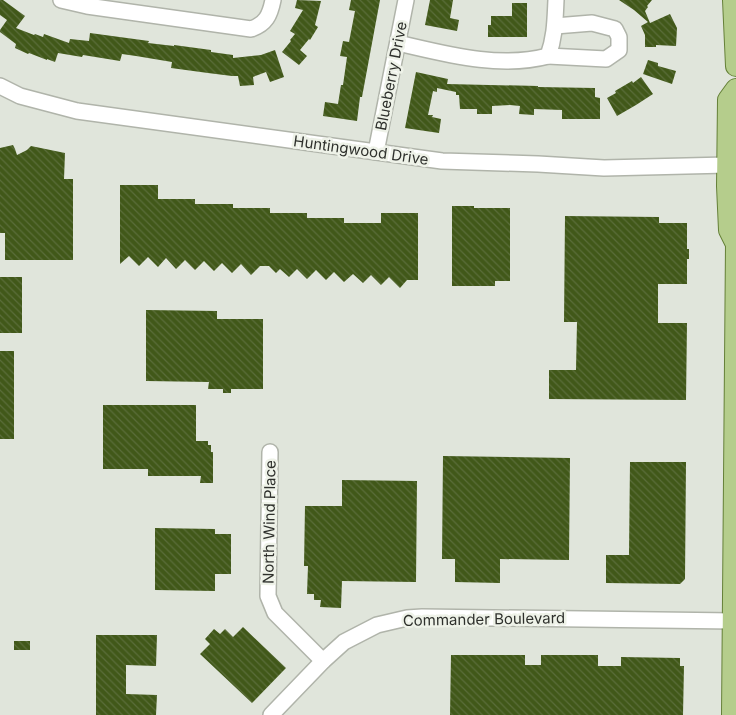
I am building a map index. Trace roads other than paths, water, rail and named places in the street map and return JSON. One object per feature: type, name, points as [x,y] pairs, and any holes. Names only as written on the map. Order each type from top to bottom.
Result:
[{"type":"main road","points":[[733,0],[736,66]]},
{"type":"main road","points":[[732,715],[736,244],[729,230],[732,166],[728,100],[736,89]]},
{"type":"street","points":[[61,0],[87,6],[251,29],[260,26],[270,14],[273,0]]},
{"type":"street","name":"Blueberry Drive","points":[[376,152],[406,0]]},
{"type":"street","points":[[548,56],[553,43],[556,0]]},
{"type":"street","points":[[398,43],[483,60],[532,60],[548,56],[606,59],[619,50],[619,37],[615,29],[592,23],[555,26]]},
{"type":"street","name":"Huntingwood Drive","points":[[0,86],[20,96],[77,112],[442,161],[604,168],[732,166]]},
{"type":"street","name":"North Wind Place","points":[[270,452],[268,596],[275,613],[323,661]]},
{"type":"street","name":"Commander Boulevard","points":[[271,715],[344,642],[376,625],[407,618],[733,620]]}]
